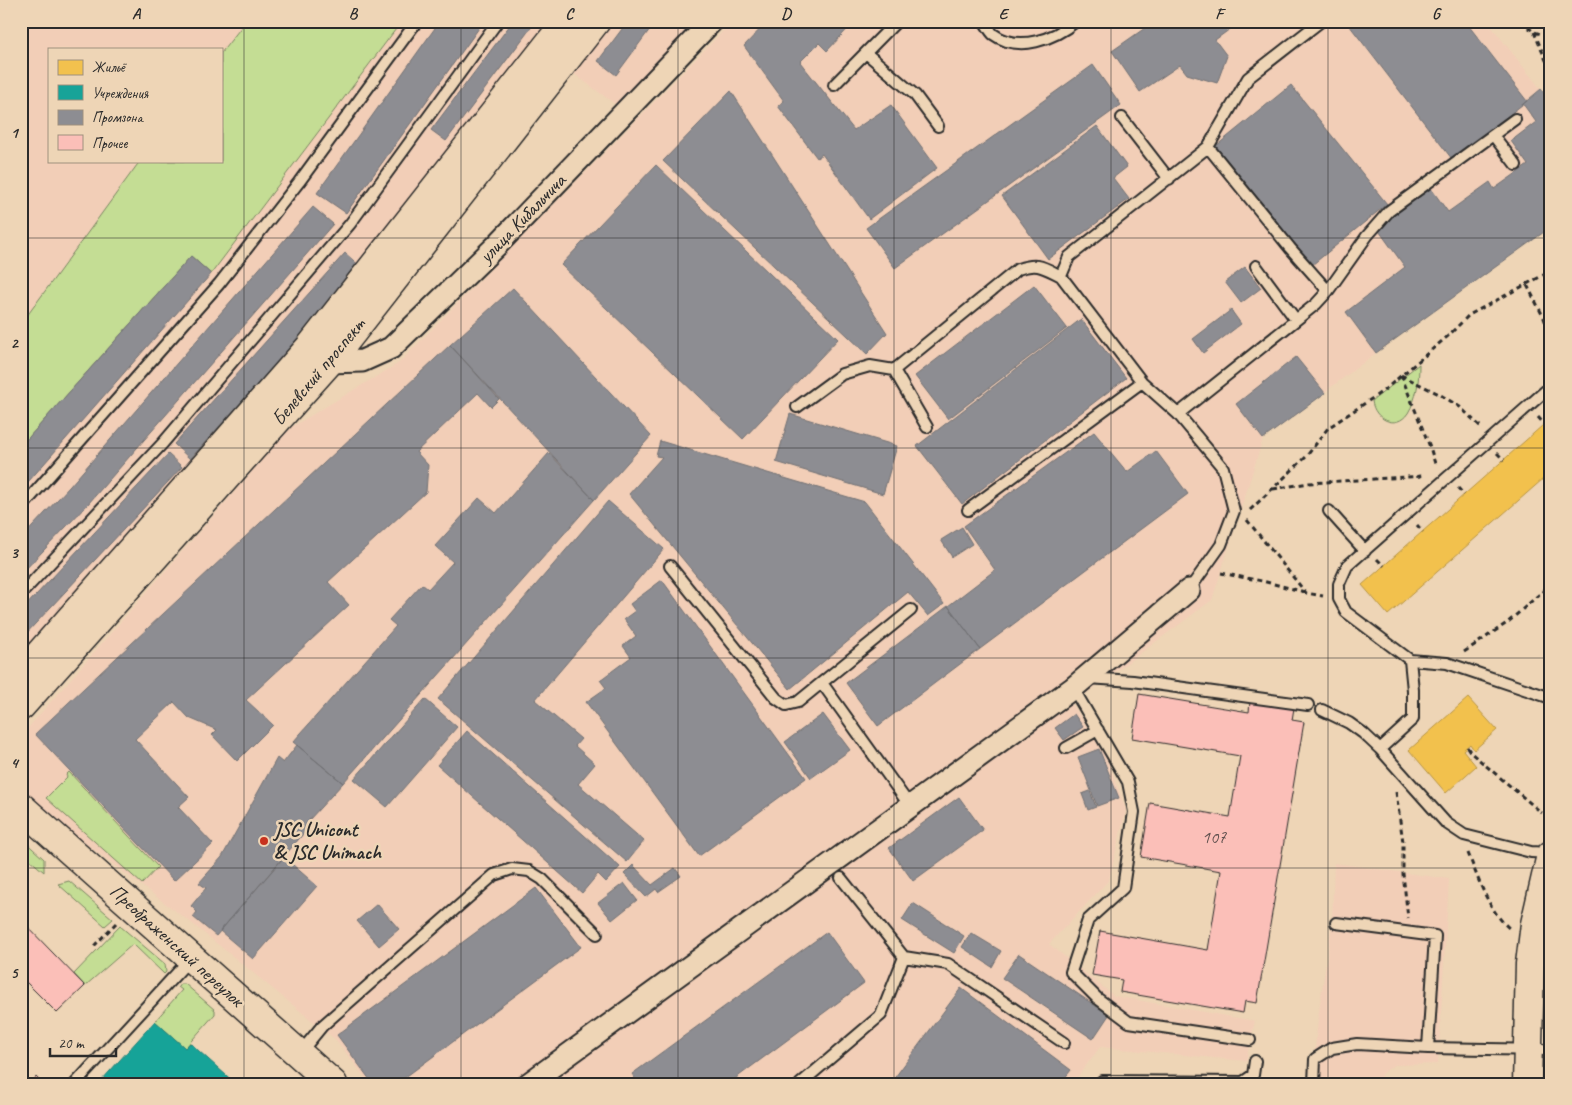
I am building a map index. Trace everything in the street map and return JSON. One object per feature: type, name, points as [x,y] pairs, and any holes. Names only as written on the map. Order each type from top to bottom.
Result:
[{"type":"street","name":"Белевский проспект","points":[[21,675],[320,354],[567,21]]},
{"type":"street","name":"Белевский проспект","points":[[21,706],[320,354],[596,21]]},
{"type":"street","name":"улица Кибальчича","points":[[320,354],[362,361],[391,348],[496,246],[712,21]]},
{"type":"street","points":[[528,1084],[1079,683],[1189,590]]},
{"type":"street","name":"Преображенский переулок","points":[[21,807],[333,1084]]},
{"type":"street","points":[[1528,1084],[1539,1050],[1532,954],[1535,924],[1551,854]]},
{"type":"lane","points":[[21,508],[219,284],[299,182],[417,21]]},
{"type":"lane","points":[[21,594],[163,443],[350,224],[498,21]]},
{"type":"lane","points":[[834,85],[897,21]]},
{"type":"lane","points":[[984,21],[993,33],[1011,42],[1032,42],[1054,36],[1076,21]]},
{"type":"lane","points":[[1061,276],[1069,257],[1208,147],[1248,78],[1320,21]]},
{"type":"lane","points":[[866,53],[915,95],[938,126]]},
{"type":"lane","points":[[1122,118],[1169,179]]},
{"type":"lane","points":[[1178,414],[1316,304],[1328,291],[1367,236],[1389,211],[1515,118]]},
{"type":"lane","points":[[1493,135],[1516,165]]},
{"type":"lane","points":[[1208,147],[1290,248],[1328,291]]},
{"type":"lane","points":[[797,407],[842,374],[870,366],[894,370],[1018,269],[1030,265],[1042,266],[1061,276],[1142,382],[1178,414],[1223,468],[1234,511],[1222,545],[1189,590]]},
{"type":"lane","points":[[1256,266],[1296,320]]},
{"type":"lane","points":[[894,370],[927,427]]},
{"type":"lane","points":[[968,510],[1142,382]]},
{"type":"lane","points":[[1551,386],[1493,438],[1440,478],[1347,566],[1339,584],[1339,598],[1346,612],[1410,660],[1447,663],[1551,698]]},
{"type":"lane","points":[[1329,511],[1365,551]]},
{"type":"lane","points":[[670,566],[776,698],[786,705],[798,702],[911,610]]},
{"type":"lane","points":[[1380,749],[1413,718],[1410,660]]},
{"type":"lane","points":[[1250,1040],[1128,1022],[1097,998],[1071,972],[1088,920],[1123,888],[1134,812],[1128,782],[1098,730],[1079,683],[1133,681],[1308,705]]},
{"type":"lane","points":[[822,683],[910,806]]},
{"type":"lane","points":[[1322,710],[1363,733],[1392,762],[1446,823],[1464,835],[1531,852],[1551,854]]},
{"type":"lane","points":[[1066,748],[1098,730]]},
{"type":"lane","points":[[299,1054],[322,1026],[494,875],[512,869],[529,871],[542,879],[597,934]]},
{"type":"lane","points":[[841,878],[904,957],[948,964],[1064,1043]]},
{"type":"lane","points":[[1336,923],[1435,936],[1428,1048]]},
{"type":"lane","points":[[800,1084],[881,1015],[904,957]]},
{"type":"lane","points":[[78,1083],[191,958]]},
{"type":"lane","points":[[1314,1084],[1315,1059],[1332,1048],[1357,1044],[1428,1048],[1539,1050]]},
{"type":"lane","points":[[1099,1084],[1102,1081],[1243,1083],[1253,1075],[1255,1061]]},
{"type":"path","points":[[1521,21],[1534,32],[1551,37]]},
{"type":"path","points":[[1534,32],[1551,72]]},
{"type":"path","points":[[1306,593],[1244,516],[1306,457],[1328,428],[1383,391],[1448,336],[1469,315],[1551,271]]},
{"type":"path","points":[[1527,285],[1544,318],[1551,337]]},
{"type":"path","points":[[1401,375],[1460,407],[1493,438]]},
{"type":"path","points":[[1272,489],[1309,483],[1440,478],[1430,446],[1401,375]]},
{"type":"path","points":[[1204,570],[1262,581],[1306,593],[1339,598]]},
{"type":"path","points":[[1447,663],[1507,624],[1551,584]]},
{"type":"path","points":[[1466,747],[1542,813]]},
{"type":"path","points":[[1392,762],[1403,842],[1403,874],[1409,932]]},
{"type":"path","points":[[1464,835],[1467,852],[1487,897],[1504,924],[1514,932]]},
{"type":"path","points":[[94,946],[120,919]]},
{"type":"shaded area","points":[[21,21],[246,21],[222,52],[222,48],[48,48],[48,162],[139,162],[21,324]]},
{"type":"shaded area","points":[[402,21],[552,21],[365,268],[21,654],[21,446],[191,256],[212,274]]},
{"type":"shaded area","points":[[613,21],[700,21],[619,107],[573,73]]},
{"type":"shaded area","points":[[733,21],[1487,21],[1551,102],[1551,227],[1376,353],[1263,439],[1212,600],[1072,704],[1105,753],[1126,810],[1109,880],[1049,944],[1114,996],[1255,1021],[1246,1061],[1100,1047],[1072,1084],[370,1084],[336,1040],[189,921],[47,815],[21,789],[21,736],[290,428],[399,363]]},
{"type":"shaded area","points":[[1334,863],[1449,879],[1438,1064],[1394,1065],[1381,1074],[1381,1084],[1311,1084],[1320,1003],[1332,924]]},
{"type":"green space","points":[[246,21],[402,21],[211,274],[191,256],[21,446],[21,324],[139,162],[222,162],[222,52]]},
{"type":"green space","points":[[1419,364],[1417,389],[1408,413],[1398,421],[1386,421],[1377,413],[1372,401]]},
{"type":"green space","points":[[69,772],[158,867],[142,884],[46,798],[67,777],[66,775]]},
{"type":"green space","points":[[21,838],[44,859],[44,872],[21,852]]},
{"type":"green space","points":[[69,881],[113,919],[105,926],[58,884]]},
{"type":"green space","points":[[120,926],[165,964],[166,972],[164,974],[133,944],[85,986],[74,974]]},
{"type":"green space","points":[[180,984],[185,984],[215,1010],[215,1014],[185,1048],[155,1021],[182,990],[178,987]]},
{"type":"building: Жильё","points":[[1551,418],[1551,472],[1388,615],[1362,585]]},
{"type":"building: Жильё","points":[[1468,698],[1497,730],[1474,750],[1470,744],[1463,750],[1476,766],[1446,793],[1409,750]]},
{"type":"building: Учреждения","points":[[155,1021],[185,1048],[190,1043],[236,1084],[104,1084],[101,1081]]},
{"type":"building: Промзона","points":[[440,21],[484,21],[346,213],[317,193]]},
{"type":"building: Промзона","points":[[513,21],[536,21],[446,141],[431,130]]},
{"type":"building: Промзона","points":[[628,21],[656,21],[616,75],[598,61]]},
{"type":"building: Промзона","points":[[768,21],[855,21],[827,51],[819,43],[800,62],[854,130],[891,105],[937,168],[869,219],[822,154],[817,158],[778,106],[784,101],[744,46]]},
{"type":"building: Промзона","points":[[1155,21],[1241,21],[1215,40],[1227,56],[1217,83],[1187,74],[1180,65],[1140,92],[1112,51]]},
{"type":"building: Промзона","points":[[1346,21],[1465,21],[1527,101],[1452,159]]},
{"type":"building: Промзона","points":[[1093,65],[1121,105],[895,268],[866,228]]},
{"type":"building: Промзона","points":[[1291,85],[1387,204],[1312,265],[1216,146]]},
{"type":"building: Промзона","points":[[1541,89],[1551,102],[1551,227],[1376,353],[1346,312],[1405,267],[1377,228],[1430,187],[1448,212],[1490,182],[1494,189],[1528,165],[1511,141],[1536,122],[1523,104]]},
{"type":"building: Промзона","points":[[731,91],[887,333],[867,354],[663,161]]},
{"type":"building: Промзона","points":[[1097,126],[1127,167],[1113,178],[1129,199],[1048,259],[1002,196]]},
{"type":"building: Промзона","points":[[656,165],[838,339],[743,439],[561,265]]},
{"type":"building: Промзона","points":[[313,207],[333,224],[88,504],[21,574],[21,539],[70,486]]},
{"type":"building: Промзона","points":[[345,253],[362,268],[190,459],[174,444]]},
{"type":"building: Промзона","points":[[191,256],[211,274],[21,490],[21,446]]},
{"type":"building: Промзона","points":[[1245,267],[1261,288],[1241,303],[1225,282]]},
{"type":"building: Промзона","points":[[1034,285],[1067,328],[948,419],[915,376]]},
{"type":"building: Промзона","points":[[513,288],[651,436],[594,500],[450,345]]},
{"type":"building: Промзона","points":[[1231,310],[1241,324],[1203,353],[1193,339]]},
{"type":"building: Промзона","points":[[1081,319],[1126,378],[962,504],[917,446]]},
{"type":"building: Промзона","points":[[450,345],[499,399],[491,407],[478,393],[416,452],[428,465],[426,492],[328,582],[349,605],[246,700],[273,725],[237,761],[212,735],[217,730],[189,718],[174,702],[135,739],[189,797],[178,807],[213,844],[174,881],[35,734]]},
{"type":"building: Промзона","points":[[1296,357],[1325,393],[1263,439],[1236,404]]},
{"type":"building: Промзона","points":[[790,414],[897,446],[883,494],[776,462]]},
{"type":"building: Промзона","points":[[1094,432],[1127,472],[1156,451],[1188,494],[980,649],[948,606],[995,570],[964,526]]},
{"type":"building: Промзона","points":[[660,441],[865,502],[944,604],[928,616],[908,592],[790,689],[629,494],[662,457],[656,456]]},
{"type":"building: Промзона","points":[[549,453],[594,500],[343,783],[293,742],[396,626],[389,620],[422,584],[428,589],[453,562],[435,546],[479,498],[496,513]]},
{"type":"building: Промзона","points":[[168,454],[182,467],[21,639],[21,611]]},
{"type":"building: Промзона","points":[[608,501],[664,549],[535,700],[581,739],[575,746],[595,764],[578,784],[644,841],[627,862],[438,699]]},
{"type":"building: Промзона","points":[[962,527],[972,544],[952,557],[941,540]]},
{"type":"building: Промзона","points":[[662,580],[806,778],[699,856],[586,702],[606,688],[600,680],[631,657],[623,646],[636,636],[624,619],[635,611],[630,604]]},
{"type":"building: Промзона","points":[[948,606],[980,649],[878,726],[846,683]]},
{"type":"building: Промзона","points":[[425,699],[457,727],[387,807],[354,779]]},
{"type":"building: Промзона","points":[[823,714],[850,750],[811,778],[785,742]]},
{"type":"building: Промзона","points":[[1074,714],[1083,727],[1064,740],[1055,728]]},
{"type":"building: Промзона","points":[[467,731],[620,867],[606,882],[598,874],[582,893],[437,765]]},
{"type":"building: Промзона","name":"JSC Unicont & JSC Unimach","points":[[297,745],[343,783],[309,820],[310,826],[216,936],[193,917],[197,912],[191,906],[206,888],[199,883],[222,857],[277,758],[283,763]]},
{"type":"building: Промзона","points":[[1099,749],[1119,798],[1097,806],[1078,757]]},
{"type":"building: Промзона","points":[[1090,791],[1096,807],[1088,810],[1082,794]]},
{"type":"building: Промзона","points":[[959,797],[983,830],[913,881],[889,848]]},
{"type":"building: Промзона","points":[[284,857],[317,886],[253,959],[220,931]]},
{"type":"building: Промзона","points":[[633,865],[652,885],[675,868],[681,876],[658,892],[656,889],[646,897],[624,874]]},
{"type":"building: Промзона","points":[[624,883],[637,900],[612,920],[598,903]]},
{"type":"building: Промзона","points":[[536,888],[581,947],[396,1084],[373,1084],[337,1035]]},
{"type":"building: Промзона","points":[[913,903],[964,936],[954,953],[902,920]]},
{"type":"building: Промзона","points":[[377,904],[399,929],[379,946],[357,921]]},
{"type":"building: Промзона","points":[[827,932],[864,983],[728,1084],[639,1084],[632,1074]]},
{"type":"building: Промзона","points":[[971,933],[1001,951],[992,967],[962,947]]},
{"type":"building: Промзона","points":[[1019,954],[1109,1015],[1093,1039],[1002,978]]},
{"type":"building: Промзона","points":[[961,988],[1071,1070],[1060,1084],[890,1084]]},
{"type":"building: Прочее","points":[[1139,694],[1249,712],[1250,701],[1294,708],[1292,720],[1304,722],[1257,1003],[1245,1001],[1243,1013],[1120,992],[1122,980],[1092,975],[1100,931],[1208,950],[1221,871],[1141,857],[1150,803],[1230,817],[1240,756],[1132,738]]},
{"type":"building: Прочее","points":[[21,920],[85,986],[57,1013],[21,977]]},
{"type":"building: Прочее","points":[[36,1077],[43,1084],[31,1084]]},
{"type":"place","name":"JSC Unicont & JSC Unimach","points":[[264,841]]}]
